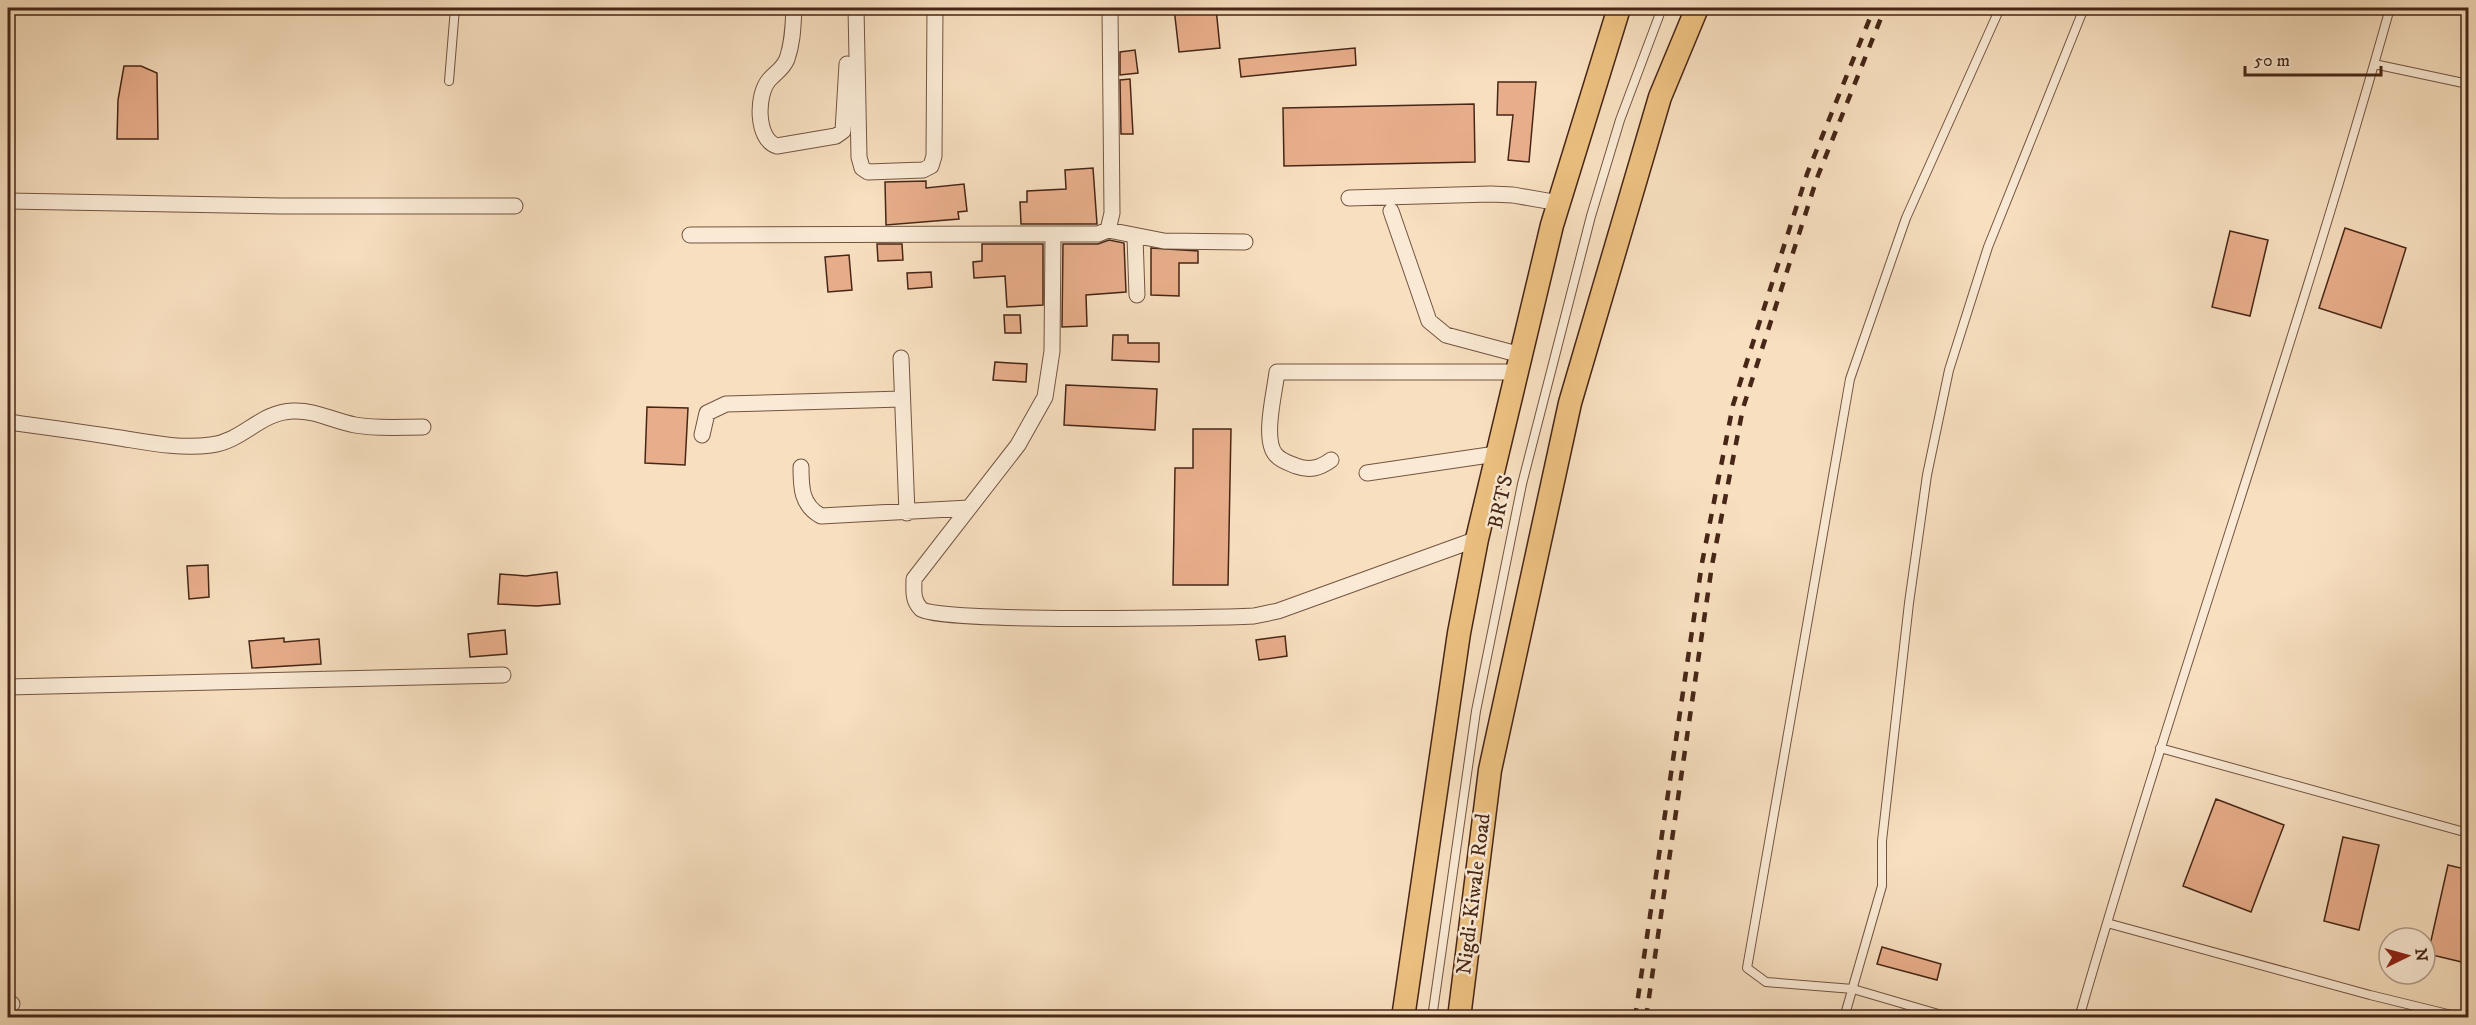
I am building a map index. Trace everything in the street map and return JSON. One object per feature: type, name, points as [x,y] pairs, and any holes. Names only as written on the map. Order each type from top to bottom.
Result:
[{"type":"main road","points":[[1403,1017],[1459,633],[1477,539],[1559,203],[1619,8]]},
{"type":"main road","name":"Nigdi-Kiwale Road","points":[[1459,1017],[1490,770],[1570,403],[1660,97],[1697,8]]},
{"type":"street","points":[[794,8],[793,35],[787,60],[780,72],[769,80],[762,99],[763,136],[769,144],[777,146],[836,136],[843,131],[846,120],[849,8]]},
{"type":"street","points":[[856,8],[859,157],[862,168],[868,172],[923,170],[931,166],[934,156],[935,8]]},
{"type":"street","points":[[1108,230],[1112,213],[1110,8]]},
{"type":"street","points":[[1349,198],[1491,194],[1513,195],[1559,203]]},
{"type":"street","points":[[8,201],[281,206],[515,206]]},
{"type":"street","points":[[1391,211],[1429,321],[1446,335],[1519,364]]},
{"type":"street","points":[[690,235],[1098,234],[1108,230],[1164,241],[1245,242]]},
{"type":"street","points":[[1053,234],[1052,351],[1045,397],[1018,446],[914,579],[913,597],[921,609],[932,615],[987,617],[1254,616],[1278,611],[1477,539]]},
{"type":"street","points":[[1135,237],[1137,295]]},
{"type":"street","points":[[901,358],[907,513]]},
{"type":"street","points":[[1331,460],[1321,467],[1304,469],[1276,456],[1271,448],[1269,430],[1277,372],[1519,364]]},
{"type":"street","points":[[702,435],[707,413],[726,404],[902,399]]},
{"type":"street","points":[[8,422],[171,447],[212,445],[232,441],[260,420],[280,412],[318,412],[338,421],[367,426],[423,427]]},
{"type":"street","points":[[1367,473],[1496,454]]},
{"type":"street","points":[[801,466],[802,492],[811,510],[821,516],[969,508]]},
{"type":"street","points":[[8,687],[503,675]]},
{"type":"lane","points":[[449,81],[455,8]]},
{"type":"lane","name":"BRTS","points":[[1432,1017],[1476,711],[1522,484],[1591,216],[1620,120],[1662,8]]},
{"type":"lane","points":[[1952,1017],[1852,989],[1766,982],[1747,968],[1850,379],[1906,218],[2000,8]]},
{"type":"lane","points":[[1844,1017],[1881,886],[1882,841],[1909,603],[1927,475],[1949,370],[1988,247],[2084,8]]},
{"type":"lane","points":[[2079,1017],[2160,748],[2308,287],[2390,8]]},
{"type":"lane","points":[[2374,64],[2469,84]]},
{"type":"lane","points":[[2160,748],[2469,833]]},
{"type":"lane","points":[[2107,923],[2370,995],[2464,1017]]},
{"type":"building","points":[[1174,8],[1216,8],[1220,48],[1179,52]]},
{"type":"building","points":[[1355,48],[1356,65],[1241,77],[1239,59]]},
{"type":"building","points":[[1135,50],[1138,73],[1120,75],[1120,52]]},
{"type":"building","points":[[124,66],[141,66],[157,73],[158,139],[117,139],[118,100]]},
{"type":"building","points":[[1130,79],[1133,134],[1121,134],[1120,80]]},
{"type":"building","points":[[1498,82],[1536,82],[1529,162],[1508,160],[1513,115],[1497,115]]},
{"type":"building","points":[[1474,104],[1475,162],[1284,166],[1283,108]]},
{"type":"building","points":[[1093,168],[1097,224],[1021,224],[1020,202],[1027,202],[1027,191],[1066,189],[1065,170]]},
{"type":"building","points":[[926,181],[926,188],[964,184],[967,211],[958,212],[959,219],[886,225],[885,182]]},
{"type":"building","points":[[2345,228],[2406,248],[2381,328],[2319,308]]},
{"type":"building","points":[[2230,231],[2268,240],[2250,316],[2212,307]]},
{"type":"building","points":[[1109,240],[1124,243],[1126,292],[1086,295],[1087,326],[1062,327],[1063,244],[1098,244]]},
{"type":"building","points":[[877,244],[902,244],[903,260],[878,261]]},
{"type":"building","points":[[982,244],[1043,244],[1043,305],[1007,307],[1005,276],[974,278],[973,262],[982,261]]},
{"type":"building","points":[[1151,248],[1198,251],[1198,263],[1179,263],[1179,296],[1151,295]]},
{"type":"building","points":[[849,255],[852,290],[828,292],[825,257]]},
{"type":"building","points":[[931,272],[932,287],[908,289],[907,273]]},
{"type":"building","points":[[1004,315],[1020,315],[1021,333],[1005,333]]},
{"type":"building","points":[[1113,335],[1128,335],[1128,343],[1159,343],[1159,362],[1112,360]]},
{"type":"building","points":[[995,362],[1027,364],[1026,382],[993,380]]},
{"type":"building","points":[[1066,385],[1157,389],[1155,430],[1064,425]]},
{"type":"building","points":[[647,407],[688,408],[685,465],[645,463]]},
{"type":"building","points":[[1193,429],[1231,429],[1228,585],[1173,585],[1175,468],[1193,468]]},
{"type":"building","points":[[208,565],[209,597],[189,599],[187,566]]},
{"type":"building","points":[[557,572],[560,604],[537,606],[498,604],[500,574],[526,576]]},
{"type":"building","points":[[505,630],[507,654],[470,657],[468,634]]},
{"type":"building","points":[[1285,636],[1287,656],[1259,660],[1256,640]]},
{"type":"building","points":[[284,638],[284,642],[319,639],[321,664],[252,668],[249,641]]},
{"type":"building","points":[[2216,799],[2284,825],[2251,912],[2183,886]]},
{"type":"building","points":[[2343,837],[2379,845],[2359,930],[2324,921]]},
{"type":"building","points":[[2448,865],[2469,870],[2469,952],[2466,963],[2437,956],[2437,926],[2434,926]]},
{"type":"building","points":[[1882,947],[1941,964],[1937,980],[1877,964]]},
{"type":"railway","points":[[1635,1018],[1702,563],[1733,405],[1807,174],[1874,8]]},
{"type":"railway","points":[[1646,1018],[1712,565],[1743,408],[1817,178],[1885,8]]}]
